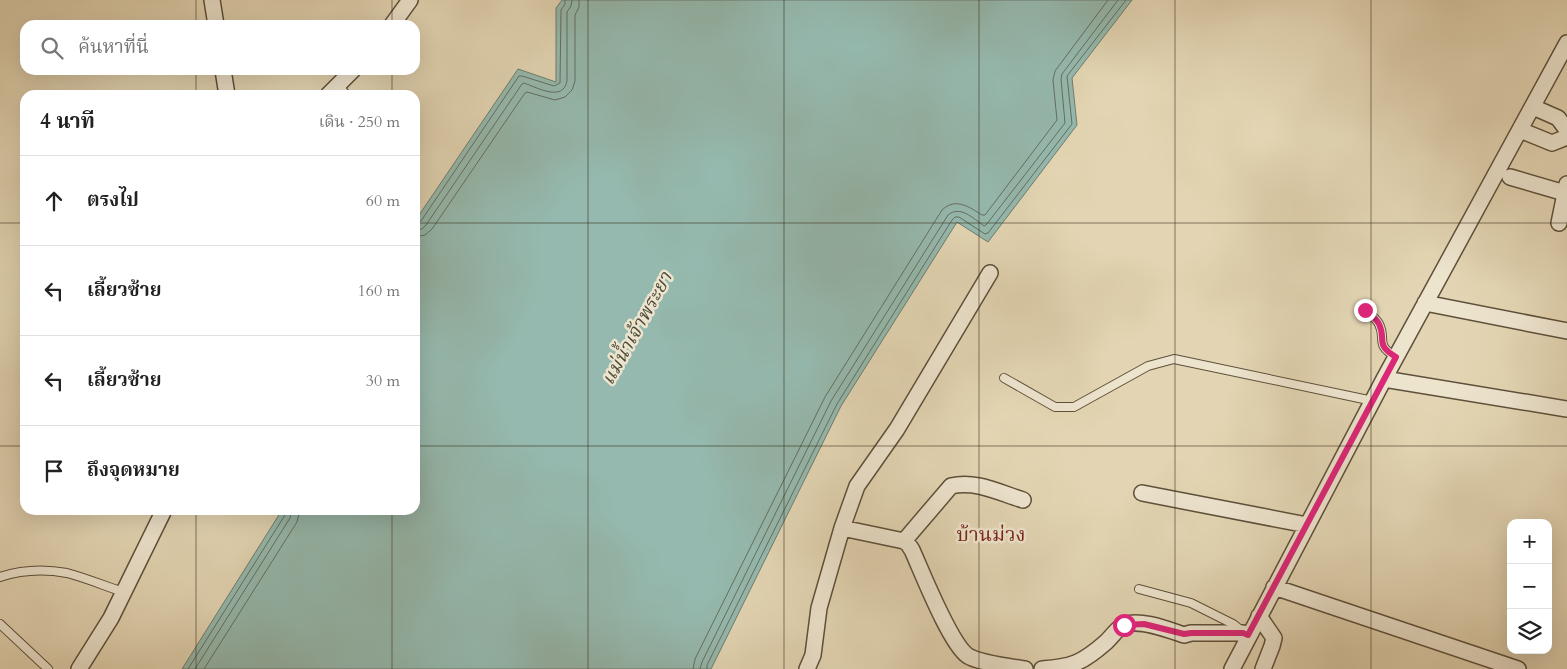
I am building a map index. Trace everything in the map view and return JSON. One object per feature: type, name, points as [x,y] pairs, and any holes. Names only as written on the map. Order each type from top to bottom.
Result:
[{"type":"street","points":[[212,0],[215,20]]},
{"type":"street","points":[[396,20],[410,0]]},
{"type":"street","points":[[1232,669],[1246,634],[1259,616],[1384,379],[1567,43]]},
{"type":"street","points":[[224,75],[226,90]]},
{"type":"street","points":[[338,90],[349,75]]},
{"type":"street","points":[[1533,107],[1558,118],[1567,130]]},
{"type":"street","points":[[1520,130],[1552,143],[1567,136]]},
{"type":"street","points":[[1510,177],[1566,188],[1558,223]]},
{"type":"street","points":[[807,669],[813,655],[819,608],[842,528],[857,486],[897,429],[990,273]]},
{"type":"street","points":[[1426,303],[1567,331]]},
{"type":"street","points":[[1384,379],[1567,410]]},
{"type":"street","points":[[904,541],[951,486],[962,484],[980,486],[1023,500]]},
{"type":"street","points":[[1142,493],[1307,525]]},
{"type":"street","points":[[81,668],[111,618],[162,515]]},
{"type":"street","points":[[842,528],[904,541],[908,544],[948,629],[962,650],[973,658],[1025,669]]},
{"type":"street","points":[[1274,587],[1518,669]]},
{"type":"street","points":[[1259,616],[1274,638],[1263,669]]},
{"type":"street","points":[[1042,669],[1064,667],[1080,662],[1105,644],[1122,626],[1127,624],[1144,624],[1184,634],[1246,634]]},
{"type":"lane","points":[[1365,310],[1380,325],[1384,348],[1396,357]]},
{"type":"lane","points":[[1004,378],[1055,407],[1074,406],[1148,366],[1174,359],[1373,401]]},
{"type":"lane","points":[[0,577],[30,571],[66,573],[123,592]]},
{"type":"lane","points":[[1140,589],[1191,602],[1233,624],[1246,634]]},
{"type":"lane","points":[[0,624],[48,669]]},
{"type":"water","name":"แม่น้ำเจ้าพระยา","points":[[562,0],[1132,0],[1072,78],[1077,125],[988,242],[957,222],[841,406],[711,669],[182,669],[279,515],[420,515],[420,214],[518,69],[556,82],[556,8]]},
{"type":"district","name":"บ้านม่วง","points":[[991,534]]},
{"type":"route","points":[[1124,625],[1144,624],[1184,634],[1243,633],[1248,635],[1396,357],[1384,348],[1380,325],[1365,310]]}]
